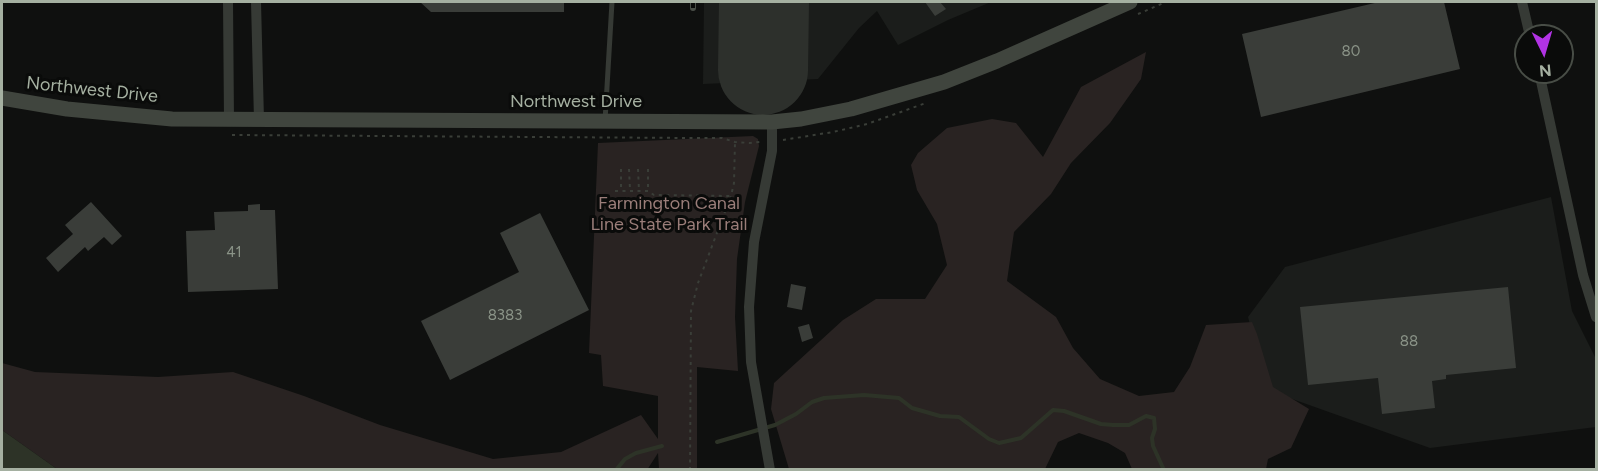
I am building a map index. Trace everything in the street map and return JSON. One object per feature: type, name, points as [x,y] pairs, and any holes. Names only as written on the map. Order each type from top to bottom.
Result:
[{"type":"main road","name":"Northwest Drive","points":[[2,98],[56,108],[172,119],[772,122],[851,109],[944,82],[1130,2]]},
{"type":"street","points":[[228,2],[229,120]]},
{"type":"street","points":[[256,2],[259,120]]},
{"type":"street","points":[[1522,2],[1527,24]]},
{"type":"street","points":[[1542,84],[1583,275],[1596,317]]},
{"type":"street","points":[[770,470],[751,362],[749,306],[754,242],[772,151],[772,122]]},
{"type":"lane","points":[[605,122],[612,2]]},
{"type":"path","points":[[690,470],[691,311],[698,283],[731,196],[735,177],[735,142],[750,143]]},
{"type":"path","points":[[621,169],[621,191]]},
{"type":"path","points":[[630,169],[630,191]]},
{"type":"path","points":[[639,169],[639,191]]},
{"type":"path","points":[[648,169],[648,191]]},
{"type":"path","points":[[615,191],[648,191],[654,195],[731,196]]},
{"type":"shaded area","points":[[704,2],[991,2],[898,45],[877,11],[859,28],[818,79],[703,84]]},
{"type":"shaded area","points":[[1551,197],[1572,311],[1596,359],[1596,427],[1430,448],[1267,390],[1248,317],[1285,267]]},
{"type":"shaded area","points":[[2,430],[57,469],[2,469]]},
{"type":"green space","points":[[1146,52],[1141,79],[1110,123],[1071,163],[1051,194],[1014,232],[1007,281],[1056,317],[1073,348],[1100,379],[1139,396],[1174,392],[1190,367],[1206,325],[1252,322],[1273,387],[1309,409],[1291,448],[1268,459],[1266,469],[1132,469],[1125,453],[1108,443],[1079,433],[1058,442],[1045,469],[789,469],[771,409],[774,383],[843,320],[876,299],[925,299],[947,265],[937,224],[917,190],[911,165],[918,153],[947,128],[992,119],[1016,123],[1043,157],[1081,87]]},
{"type":"green space","name":"Farmington Canal Line State Park Trail","points":[[753,136],[758,139],[759,146],[745,202],[737,259],[735,317],[738,371],[697,367],[697,469],[659,469],[658,453],[647,470],[57,469],[2,430],[2,363],[35,372],[158,377],[233,372],[380,425],[493,459],[561,452],[641,415],[658,439],[658,396],[603,386],[601,355],[589,353],[598,143]]},
{"type":"building","points":[[420,2],[564,2],[564,12],[431,12]]},
{"type":"building","points":[[925,2],[940,2],[946,9],[935,16]]},
{"type":"building","points":[[1379,2],[1444,2],[1460,69],[1261,117],[1242,34]]},
{"type":"building","points":[[91,202],[122,236],[112,245],[104,237],[88,251],[85,247],[58,272],[46,258],[73,234],[65,225]]},
{"type":"building","points":[[260,204],[260,210],[275,210],[278,289],[188,292],[186,231],[215,230],[214,212],[248,211],[248,205]]},
{"type":"building","points":[[540,213],[589,310],[450,380],[421,321],[519,272],[500,233]]},
{"type":"building","points":[[791,284],[806,287],[802,310],[787,307]]},
{"type":"building","points":[[1508,287],[1516,368],[1446,375],[1446,379],[1432,381],[1435,408],[1382,414],[1378,378],[1308,385],[1300,307]]},
{"type":"building","points":[[809,324],[813,338],[802,342],[798,327]]},
{"type":"waterway","points":[[717,442],[775,425],[812,402],[824,398],[864,395],[899,398],[912,408],[940,416],[959,417],[989,439],[999,443],[1021,438],[1053,410],[1064,411],[1101,424],[1113,425],[1129,425],[1146,416],[1154,418],[1153,446],[1164,470]]},
{"type":"waterway","points":[[616,470],[625,459],[636,453],[662,446]]},
{"type":"runway","points":[[763,70],[764,2]]},
{"type":"railway","points":[[693,2],[693,8]]}]
